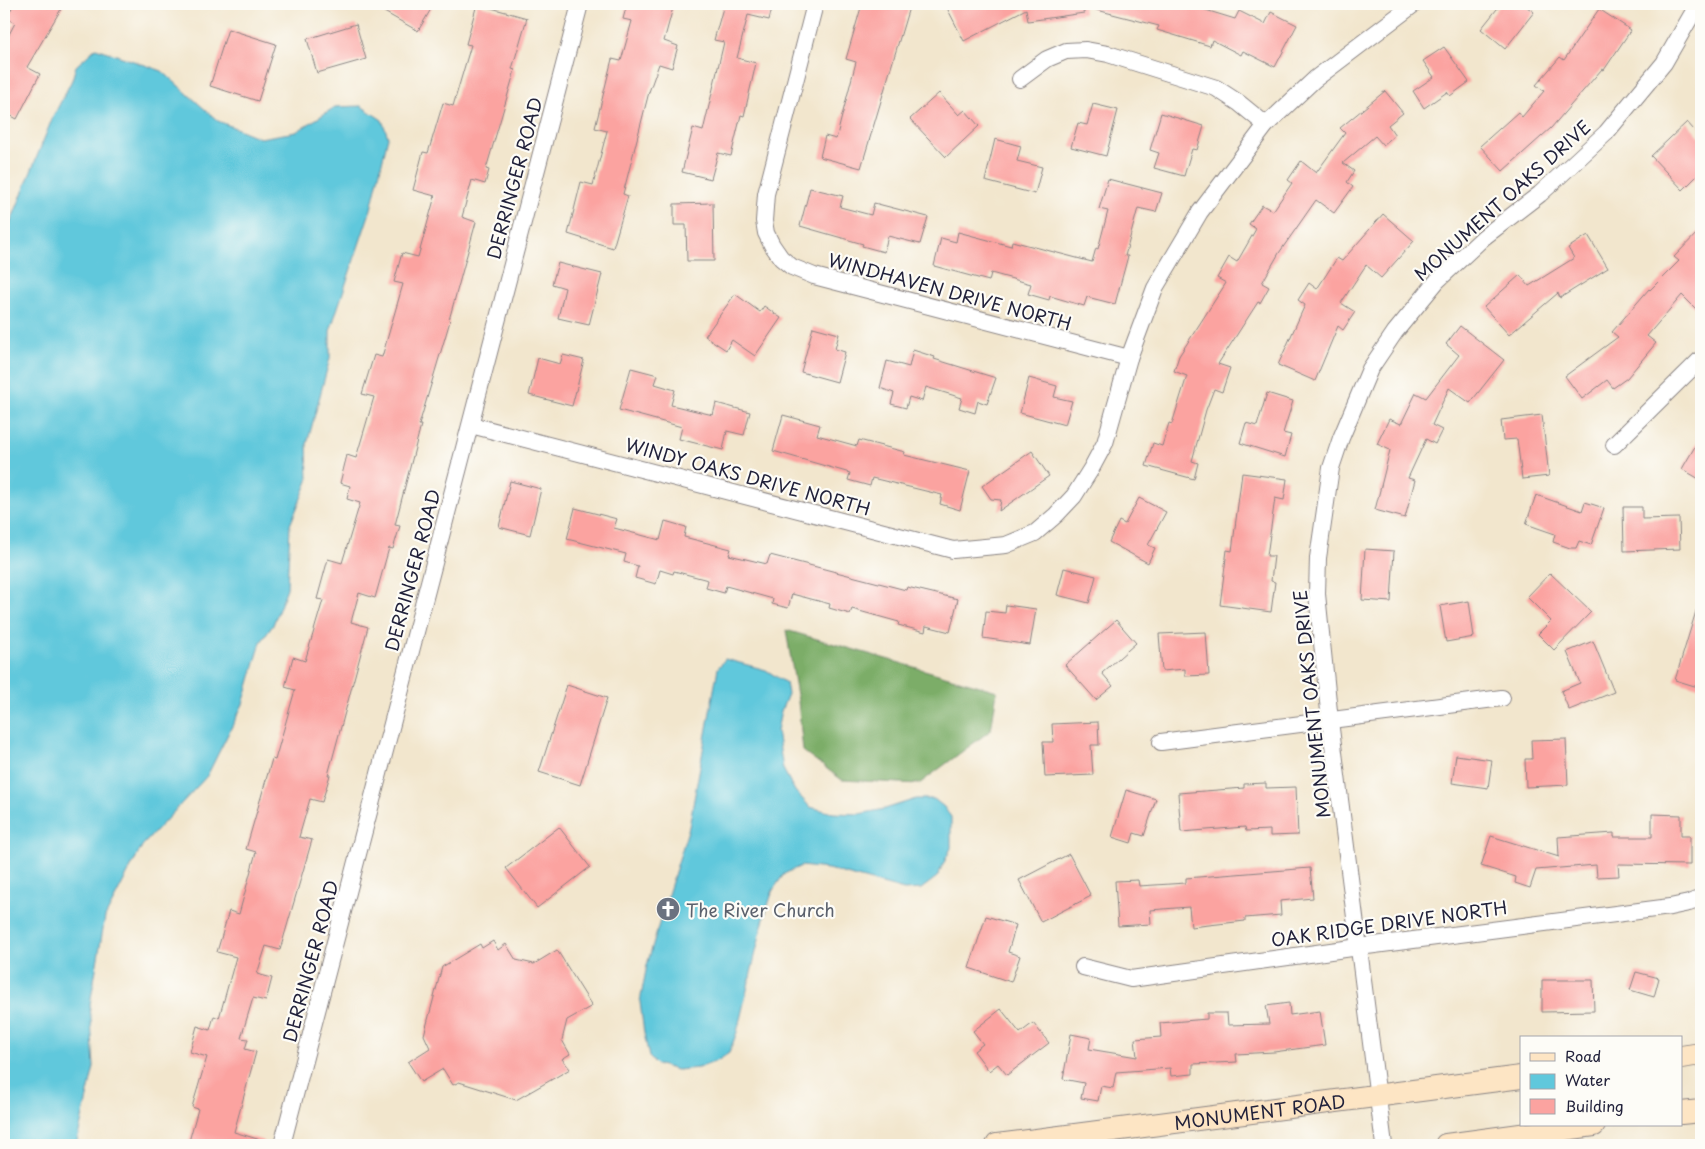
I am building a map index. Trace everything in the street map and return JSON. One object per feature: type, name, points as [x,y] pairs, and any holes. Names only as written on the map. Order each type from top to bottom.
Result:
[{"type":"main road","points":[[1682,1057],[1701,1054]]},
{"type":"main road","name":"MONUMENT ROAD","points":[[997,1145],[1520,1077]]},
{"type":"main road","points":[[1682,1114],[1701,1111]]},
{"type":"main road","points":[[1446,1145],[1587,1126]]},
{"type":"street","name":"DERRINGER ROAD","points":[[282,1145],[580,4]]},
{"type":"street","name":"WINDHAVEN DRIVE NORTH","points":[[815,4],[766,194],[764,221],[766,233],[781,258],[792,267],[814,276],[1129,358]]},
{"type":"street","name":"WINDY OAKS DRIVE NORTH","points":[[471,425],[953,550],[1006,545],[1035,533],[1074,496],[1105,443],[1129,358],[1154,288],[1200,212],[1266,125],[1315,79],[1414,4]]},
{"type":"street","name":"MONUMENT OAKS DRIVE","points":[[1384,1145],[1330,721],[1318,604],[1318,558],[1331,468],[1341,438],[1370,369],[1394,332],[1437,281],[1484,237],[1540,194],[1606,133],[1664,63],[1698,4]]},
{"type":"street","points":[[1020,79],[1046,59],[1066,51],[1086,50],[1116,57],[1216,88],[1239,103],[1266,125]]},
{"type":"street","points":[[1614,445],[1701,359]]},
{"type":"street","points":[[1161,742],[1502,698]]},
{"type":"street","name":"OAK RIDGE DRIVE NORTH","points":[[1083,967],[1131,979],[1670,906],[1689,903],[1701,898]]},
{"type":"green space","points":[[786,630],[997,691],[991,730],[919,784],[842,780],[803,751],[798,701]]},
{"type":"water","points":[[96,48],[162,71],[218,121],[260,138],[296,132],[335,107],[361,106],[382,120],[388,137],[371,209],[330,331],[330,358],[307,444],[308,481],[290,525],[287,588],[273,625],[261,642],[243,704],[207,776],[142,846],[105,917],[90,1004],[94,1067],[76,1145],[4,1145],[4,239],[52,119],[72,80],[76,66]]},
{"type":"water","points":[[725,659],[766,670],[786,683],[788,694],[781,711],[777,731],[783,769],[795,791],[810,807],[833,813],[859,814],[885,809],[916,799],[934,799],[944,807],[951,817],[951,848],[937,877],[921,889],[904,890],[828,869],[801,866],[784,874],[773,890],[764,918],[737,1032],[729,1053],[717,1061],[698,1068],[677,1070],[656,1064],[649,1057],[640,1002],[647,965],[689,827],[718,668]]},
{"type":"building","points":[[14,4],[64,4],[27,67],[40,74],[17,119],[4,112],[4,44],[15,23],[6,18]]},
{"type":"building","points":[[370,4],[434,4],[418,31]]},
{"type":"building","points":[[477,4],[527,18],[512,69],[515,70],[486,169],[489,170],[485,184],[472,180],[462,217],[476,222],[450,321],[419,425],[421,425],[395,525],[400,526],[393,549],[389,548],[375,598],[359,593],[351,622],[368,627],[322,802],[310,799],[299,837],[312,840],[280,950],[266,946],[257,974],[272,978],[266,1001],[253,998],[241,1038],[248,1039],[245,1049],[256,1052],[234,1132],[264,1141],[264,1145],[188,1145],[198,1109],[192,1107],[207,1057],[190,1052],[197,1026],[210,1030],[214,1016],[219,1018],[236,957],[217,952],[229,911],[239,914],[256,852],[246,849],[272,759],[275,760],[295,690],[285,687],[293,657],[305,661],[323,600],[317,599],[328,559],[342,563],[360,503],[347,499],[350,486],[340,483],[347,455],[356,458],[374,397],[362,394],[374,355],[382,357],[403,284],[394,282],[402,253],[418,257],[435,196],[413,190],[423,152],[428,153],[443,103],[453,106],[471,45],[466,44]]},
{"type":"building","points":[[627,4],[674,4],[664,41],[678,46],[672,68],[659,64],[649,92],[623,194],[628,196],[613,248],[568,234],[581,182],[593,185],[607,131],[595,128],[612,59],[621,61],[632,21],[623,19]]},
{"type":"building","points":[[724,4],[773,4],[769,20],[748,15],[737,58],[756,63],[744,116],[741,115],[731,156],[718,153],[711,179],[682,172],[693,128],[703,131],[724,42],[714,40]]},
{"type":"building","points":[[862,4],[910,4],[861,168],[820,157],[825,136],[836,139],[856,62],[846,59]]},
{"type":"building","points":[[945,4],[1083,4],[1084,13],[1028,21],[1026,9],[964,41]]},
{"type":"building","points":[[1094,4],[1186,4],[1235,19],[1239,11],[1265,24],[1271,12],[1297,25],[1275,67],[1243,51],[1241,55],[1212,40],[1210,46],[1157,30],[1159,26],[1093,9]]},
{"type":"building","points":[[1501,4],[1523,4],[1534,12],[1505,49],[1481,29]]},
{"type":"building","points":[[1599,9],[1631,30],[1604,70],[1602,69],[1551,128],[1503,171],[1480,146],[1518,112],[1522,117],[1544,91],[1536,85],[1560,57],[1564,60]]},
{"type":"building","points":[[356,24],[366,59],[317,73],[307,39]]},
{"type":"building","points":[[228,29],[276,44],[258,101],[210,86]]},
{"type":"building","points":[[1444,47],[1469,82],[1450,96],[1447,92],[1424,108],[1413,91],[1434,77],[1423,61]]},
{"type":"building","points":[[1385,91],[1403,113],[1388,125],[1395,135],[1383,145],[1375,136],[1343,163],[1354,171],[1347,182],[1353,187],[1334,213],[1316,200],[1279,253],[1262,283],[1269,287],[1260,303],[1258,302],[1218,364],[1230,368],[1222,392],[1214,389],[1206,410],[1192,461],[1198,463],[1194,479],[1146,466],[1153,443],[1162,446],[1169,423],[1172,424],[1187,376],[1174,371],[1179,356],[1226,283],[1217,278],[1229,257],[1237,262],[1256,229],[1249,224],[1262,205],[1273,211],[1292,183],[1288,180],[1301,161],[1316,173],[1345,133],[1340,128]]},
{"type":"building","points":[[939,93],[959,115],[965,110],[979,126],[946,157],[910,119]]},
{"type":"building","points":[[1093,104],[1118,110],[1106,156],[1071,147],[1078,123],[1087,125]]},
{"type":"building","points":[[1161,113],[1204,126],[1197,150],[1192,149],[1184,176],[1154,168],[1159,153],[1150,150]]},
{"type":"building","points":[[1687,122],[1701,138],[1701,172],[1683,190],[1651,156]]},
{"type":"building","points":[[995,139],[1021,146],[1017,161],[1042,167],[1035,194],[985,181]]},
{"type":"building","points":[[1108,179],[1162,193],[1156,212],[1138,208],[1115,304],[1087,297],[1084,306],[1050,296],[1049,300],[1028,294],[1031,284],[991,273],[989,281],[934,266],[941,238],[956,242],[958,232],[1011,246],[1012,241],[1092,262],[1096,248],[1098,249],[1108,211],[1099,209]]},
{"type":"building","points":[[810,188],[843,196],[840,207],[871,215],[874,203],[928,217],[920,244],[888,236],[884,252],[800,226]]},
{"type":"building","points":[[713,203],[714,261],[687,261],[686,225],[674,225],[674,204]]},
{"type":"building","points":[[1383,214],[1414,241],[1381,278],[1366,265],[1341,303],[1355,312],[1343,330],[1338,326],[1315,381],[1278,365],[1305,305],[1298,300],[1309,283],[1317,289],[1337,258],[1342,261]]},
{"type":"building","points":[[1701,229],[1701,314],[1682,295],[1647,336],[1656,343],[1627,378],[1613,388],[1607,380],[1582,399],[1565,376],[1618,337],[1612,332],[1649,289],[1679,261],[1674,257]]},
{"type":"building","points":[[1588,235],[1608,268],[1560,298],[1558,293],[1509,335],[1484,307],[1520,275],[1529,286],[1574,258],[1568,248]]},
{"type":"building","points":[[558,263],[602,274],[589,325],[558,318],[565,288],[552,284]]},
{"type":"building","points":[[735,294],[760,312],[764,306],[781,318],[755,356],[732,340],[726,350],[705,336]]},
{"type":"building","points":[[1460,326],[1504,360],[1470,403],[1449,388],[1432,425],[1442,430],[1435,444],[1426,439],[1408,478],[1415,480],[1405,518],[1375,510],[1390,450],[1377,444],[1389,419],[1401,424],[1416,393],[1426,398],[1459,355],[1446,344]]},
{"type":"building","points":[[813,327],[839,334],[835,349],[845,352],[837,382],[801,372]]},
{"type":"building","points":[[913,350],[935,357],[934,359],[996,378],[987,404],[978,401],[975,413],[959,408],[962,398],[926,387],[922,401],[909,397],[906,408],[891,404],[894,393],[880,388],[887,361],[909,367]]},
{"type":"building","points":[[563,355],[584,360],[572,406],[529,395],[538,358],[560,364]]},
{"type":"building","points":[[631,368],[658,375],[655,384],[675,390],[671,405],[713,415],[716,403],[750,412],[744,435],[727,431],[723,450],[679,439],[682,427],[619,410]]},
{"type":"building","points":[[1029,378],[1057,386],[1054,397],[1072,401],[1065,425],[1020,413]]},
{"type":"building","points":[[1267,393],[1293,401],[1283,433],[1291,435],[1285,457],[1240,443],[1246,423],[1257,426]]},
{"type":"building","points":[[783,415],[820,425],[817,435],[857,446],[859,440],[905,452],[904,455],[970,471],[960,510],[940,504],[942,495],[872,478],[870,486],[848,480],[850,473],[773,451]]},
{"type":"building","points":[[1542,415],[1549,476],[1522,479],[1517,439],[1503,440],[1501,420]]},
{"type":"building","points":[[1701,436],[1701,480],[1682,469]]},
{"type":"building","points":[[1032,451],[1049,476],[999,511],[1001,500],[991,499],[982,486]]},
{"type":"building","points":[[1242,473],[1287,479],[1284,500],[1275,498],[1267,556],[1274,556],[1271,581],[1275,582],[1271,612],[1220,605],[1227,550],[1232,551]]},
{"type":"building","points":[[510,481],[541,489],[530,535],[499,527]]},
{"type":"building","points":[[1536,495],[1582,511],[1585,502],[1604,508],[1591,545],[1579,541],[1576,548],[1570,548],[1553,542],[1555,534],[1526,524]]},
{"type":"building","points":[[1139,498],[1166,512],[1148,545],[1155,548],[1148,563],[1109,542],[1119,521],[1125,524]]},
{"type":"building","points":[[1623,507],[1642,507],[1642,519],[1679,518],[1680,549],[1624,551]]},
{"type":"building","points":[[575,508],[617,519],[614,528],[660,540],[665,521],[686,527],[684,537],[731,549],[729,555],[767,564],[770,555],[906,590],[907,587],[958,599],[950,632],[926,626],[925,632],[898,625],[899,622],[852,609],[850,614],[829,608],[830,604],[792,594],[788,608],[772,604],[773,599],[726,586],[724,593],[706,588],[708,580],[674,571],[673,574],[660,570],[656,584],[635,578],[638,566],[624,562],[626,554],[567,539]]},
{"type":"building","points":[[1365,549],[1394,551],[1391,602],[1362,600]]},
{"type":"building","points":[[1064,568],[1096,576],[1089,603],[1057,595]]},
{"type":"building","points":[[1550,573],[1591,612],[1554,650],[1538,634],[1551,621],[1527,597]]},
{"type":"building","points":[[1469,601],[1474,637],[1446,642],[1440,606]]},
{"type":"building","points":[[1006,605],[1036,609],[1030,645],[983,638],[986,611],[1005,613]]},
{"type":"building","points":[[1697,608],[1701,608],[1701,688],[1675,680]]},
{"type":"building","points":[[1116,620],[1136,643],[1102,673],[1113,686],[1096,700],[1065,665]]},
{"type":"building","points":[[1206,632],[1209,675],[1185,676],[1185,669],[1162,671],[1159,634]]},
{"type":"building","points":[[1593,641],[1614,692],[1569,710],[1561,691],[1580,683],[1567,652]]},
{"type":"building","points":[[567,685],[607,698],[580,785],[539,772]]},
{"type":"building","points":[[1098,722],[1099,745],[1091,745],[1093,775],[1045,777],[1043,742],[1053,742],[1052,724]]},
{"type":"building","points":[[1566,739],[1568,785],[1526,787],[1525,759],[1532,759],[1531,740]]},
{"type":"building","points":[[1456,755],[1492,760],[1488,788],[1452,783]]},
{"type":"building","points":[[1266,783],[1266,788],[1296,787],[1298,835],[1270,836],[1270,830],[1246,831],[1245,827],[1181,832],[1178,793],[1244,788],[1244,784]]},
{"type":"building","points":[[1126,790],[1156,799],[1144,836],[1134,833],[1131,843],[1112,837]]},
{"type":"building","points":[[1652,814],[1681,815],[1681,836],[1690,836],[1690,865],[1618,864],[1619,876],[1597,877],[1596,865],[1536,870],[1530,888],[1515,883],[1516,877],[1481,866],[1491,836],[1559,857],[1558,837],[1614,833],[1614,837],[1652,837]]},
{"type":"building","points":[[559,827],[590,867],[537,908],[506,868]]},
{"type":"building","points":[[1069,854],[1091,896],[1041,922],[1019,880]]},
{"type":"building","points":[[1310,868],[1313,898],[1280,901],[1281,915],[1245,918],[1245,921],[1191,927],[1189,907],[1150,910],[1151,924],[1118,926],[1115,881],[1138,880],[1139,886],[1186,883],[1186,878]]},
{"type":"building","points":[[986,916],[1016,925],[1008,952],[1020,956],[1011,982],[969,968]]},
{"type":"building","points":[[493,941],[498,950],[506,944],[516,960],[534,964],[557,950],[592,1006],[567,1020],[562,1040],[570,1054],[562,1059],[570,1069],[516,1100],[459,1082],[453,1085],[443,1069],[421,1082],[408,1062],[430,1048],[424,1035],[442,967],[480,944],[482,948]]},
{"type":"building","points":[[1636,972],[1659,978],[1654,997],[1630,990]]},
{"type":"building","points":[[1542,980],[1593,980],[1594,1011],[1542,1012]]},
{"type":"building","points":[[1289,1003],[1290,1015],[1320,1011],[1325,1045],[1274,1052],[1236,1054],[1237,1062],[1193,1064],[1193,1074],[1171,1076],[1170,1068],[1116,1072],[1113,1088],[1101,1086],[1098,1101],[1081,1098],[1084,1083],[1063,1079],[1071,1034],[1091,1038],[1089,1049],[1137,1057],[1135,1039],[1161,1037],[1160,1023],[1207,1019],[1207,1013],[1227,1013],[1228,1025],[1269,1024],[1266,1006]]},
{"type":"building","points":[[1001,1009],[1020,1033],[1033,1023],[1049,1043],[1007,1075],[998,1064],[989,1071],[974,1051],[983,1044],[973,1031]]},
{"type":"place","name":"The River Church","points":[[668,909]]}]
